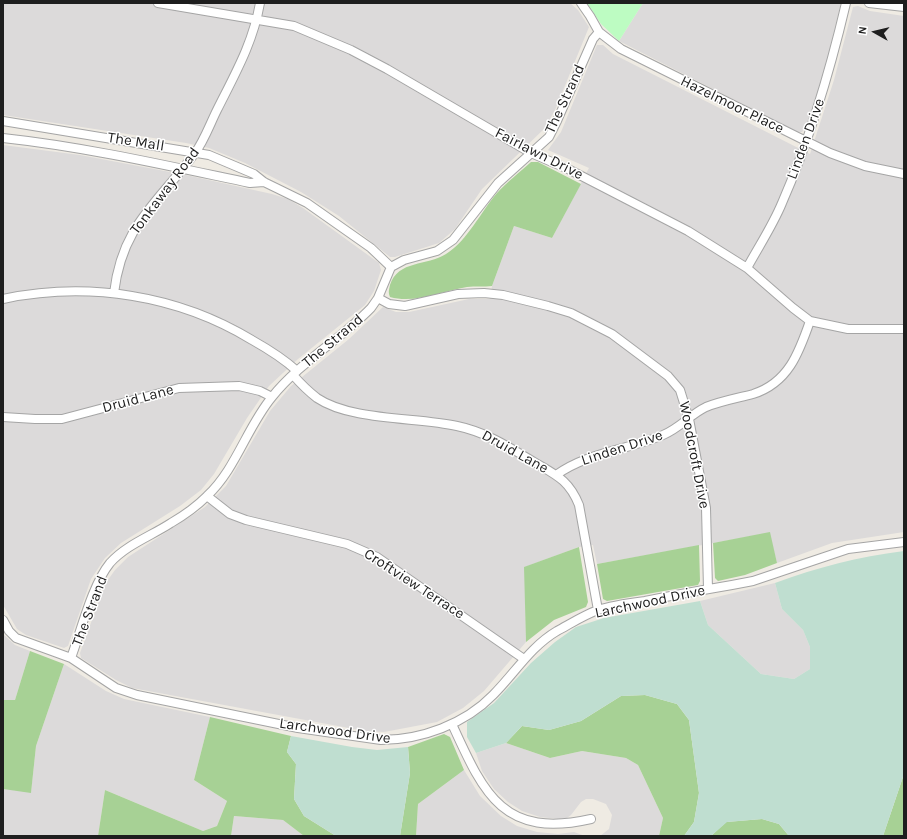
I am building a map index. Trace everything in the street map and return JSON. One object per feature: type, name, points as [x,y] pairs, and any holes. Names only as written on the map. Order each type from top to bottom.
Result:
[{"type":"street","name":"Fairlawn Drive","points":[[158,3],[294,26],[351,50],[387,69],[531,153],[568,169],[688,231],[747,268],[810,321],[848,329],[904,329]]},
{"type":"street","name":"Tonkaway Road","points":[[114,293],[118,268],[132,232],[149,207],[196,152],[250,42],[257,20],[260,3]]},
{"type":"street","name":"Hazelmoor Place","points":[[581,3],[599,32],[610,42],[628,53],[850,162],[904,174]]},
{"type":"street","name":"Linden Drive","points":[[747,268],[782,205],[824,89],[846,3]]},
{"type":"street","points":[[869,3],[904,7]]},
{"type":"street","name":"The Strand","points":[[71,658],[97,585],[110,564],[118,555],[172,523],[207,496],[228,468],[272,397],[295,373],[364,316],[378,298],[391,267],[404,260],[437,251],[453,240],[498,184],[549,136],[593,39],[599,32]]},
{"type":"street","name":"The Mall","points":[[3,121],[209,155],[247,171],[264,182],[290,194],[333,220],[371,248],[391,267]]},
{"type":"street","name":"The Mall","points":[[3,138],[182,169],[250,183],[264,182]]},
{"type":"street","name":"Druid Lane","points":[[3,300],[40,293],[82,292],[114,293],[171,305],[219,322],[264,346],[287,362],[318,399],[357,412],[456,425],[472,429],[496,439],[567,482],[574,493],[579,505],[598,610]]},
{"type":"street","name":"Woodcroft Drive","points":[[378,298],[389,304],[405,306],[458,294],[495,294],[571,313],[612,334],[668,376],[680,390],[689,419],[706,508],[708,589]]},
{"type":"street","name":"Linden Drive","points":[[556,475],[577,462],[666,434],[707,407],[755,393],[779,379],[795,360],[810,321]]},
{"type":"street","name":"Druid Lane","points":[[3,417],[62,419],[179,388],[240,386],[260,391],[272,397]]},
{"type":"street","name":"Croftview Terrace","points":[[207,496],[230,514],[246,520],[359,548],[396,570],[524,659]]},
{"type":"street","name":"Larchwood Drive","points":[[3,620],[9,631],[16,638],[71,658],[116,688],[137,695],[298,728],[381,740],[394,740],[411,738],[452,724],[474,711],[493,695],[535,646],[556,632],[598,610],[753,581],[848,549],[904,542]]},
{"type":"street","points":[[452,724],[482,785],[490,796],[515,816],[528,821],[551,825],[570,824],[591,819]]},
{"type":"shaded area","points":[[3,3],[570,3],[578,10],[589,27],[555,110],[545,128],[482,189],[455,229],[439,243],[395,257],[390,257],[339,216],[301,192],[245,163],[209,148],[186,143],[3,115]]},
{"type":"shaded area","points":[[643,3],[841,3],[820,89],[805,128],[802,132],[797,132],[619,41]]},
{"type":"shaded area","points":[[858,6],[870,11],[904,16],[904,532],[832,543],[777,563],[769,533],[597,564],[593,545],[579,547],[525,567],[526,642],[484,691],[463,708],[437,722],[384,732],[365,731],[132,688],[116,680],[81,658],[80,653],[105,584],[115,570],[128,557],[205,507],[226,486],[270,411],[291,386],[349,339],[383,307],[396,312],[409,312],[469,299],[490,299],[492,286],[514,226],[552,238],[589,168],[548,150],[561,132],[597,45],[603,45],[613,54],[810,154],[834,80],[853,7]]},
{"type":"shaded area","points":[[3,145],[80,155],[186,175],[272,194],[288,199],[303,208],[379,263],[381,270],[374,291],[365,305],[298,359],[269,386],[247,418],[214,474],[201,490],[180,506],[121,543],[105,558],[91,579],[68,646],[64,648],[26,635],[17,629],[3,605]]},
{"type":"shaded area","points":[[775,583],[782,609],[803,630],[810,647],[810,669],[794,679],[761,674],[708,625],[700,601]]},
{"type":"shaded area","points":[[3,634],[15,645],[30,651],[15,700],[3,700]]},
{"type":"shaded area","points":[[64,664],[106,691],[124,699],[210,717],[194,780],[227,801],[217,826],[203,831],[105,790],[98,836],[3,836],[3,789],[31,792],[36,746]]},
{"type":"shaded area","points":[[506,743],[550,758],[582,751],[626,758],[638,765],[663,818],[659,836],[600,836],[609,829],[612,815],[606,804],[593,799],[586,799],[581,802],[567,818],[558,819],[540,817],[522,811],[508,802],[494,789],[482,771],[476,753]]},
{"type":"shaded area","points":[[464,770],[480,796],[501,816],[517,826],[537,832],[558,834],[574,832],[585,836],[416,836],[418,804]]},
{"type":"shaded area","points":[[234,816],[283,820],[304,836],[231,836]]},
{"type":"green space","points":[[587,3],[643,3],[619,41],[601,24]]},
{"type":"green space","points":[[531,162],[538,162],[581,184],[552,238],[514,226],[492,286],[467,287],[419,298],[399,299],[390,297],[390,285],[399,271],[406,267],[438,258],[454,248],[467,234],[497,193]]},
{"type":"green space","points":[[770,532],[777,563],[745,575],[718,581],[715,578],[713,543]]},
{"type":"green space","points":[[699,545],[700,581],[698,585],[607,601],[603,599],[597,564]]},
{"type":"green space","points":[[579,547],[588,602],[586,607],[554,620],[526,642],[524,567]]},
{"type":"green space","points":[[904,551],[904,774],[883,836],[789,836],[779,824],[762,819],[727,822],[711,836],[684,836],[694,822],[699,793],[689,720],[677,704],[645,695],[621,696],[581,721],[549,730],[522,726],[506,743],[476,753],[467,737],[467,722],[494,703],[531,663],[555,642],[576,627],[604,618],[700,601],[708,625],[761,674],[794,679],[810,669],[810,647],[803,630],[782,609],[775,583],[838,563]]},
{"type":"green space","points":[[30,651],[64,664],[36,746],[31,793],[3,789],[3,700],[15,700]]},
{"type":"green space","points":[[645,695],[677,704],[689,720],[699,793],[694,822],[684,836],[659,836],[663,818],[638,765],[626,758],[582,751],[550,758],[506,743],[522,726],[549,730],[581,721],[621,696]]},
{"type":"green space","points":[[210,717],[291,736],[287,752],[296,764],[294,799],[304,816],[336,836],[304,836],[283,820],[234,816],[231,836],[98,836],[105,790],[203,831],[217,826],[227,801],[194,780]]},
{"type":"green space","points":[[444,734],[450,737],[464,770],[418,804],[416,836],[400,836],[410,773],[408,747]]},
{"type":"green space","points":[[291,736],[377,750],[408,747],[410,773],[400,836],[336,836],[304,816],[294,799],[296,764],[287,752]]},
{"type":"green space","points":[[904,774],[904,836],[883,836]]},
{"type":"green space","points":[[762,819],[779,824],[789,836],[711,836],[726,822]]}]
